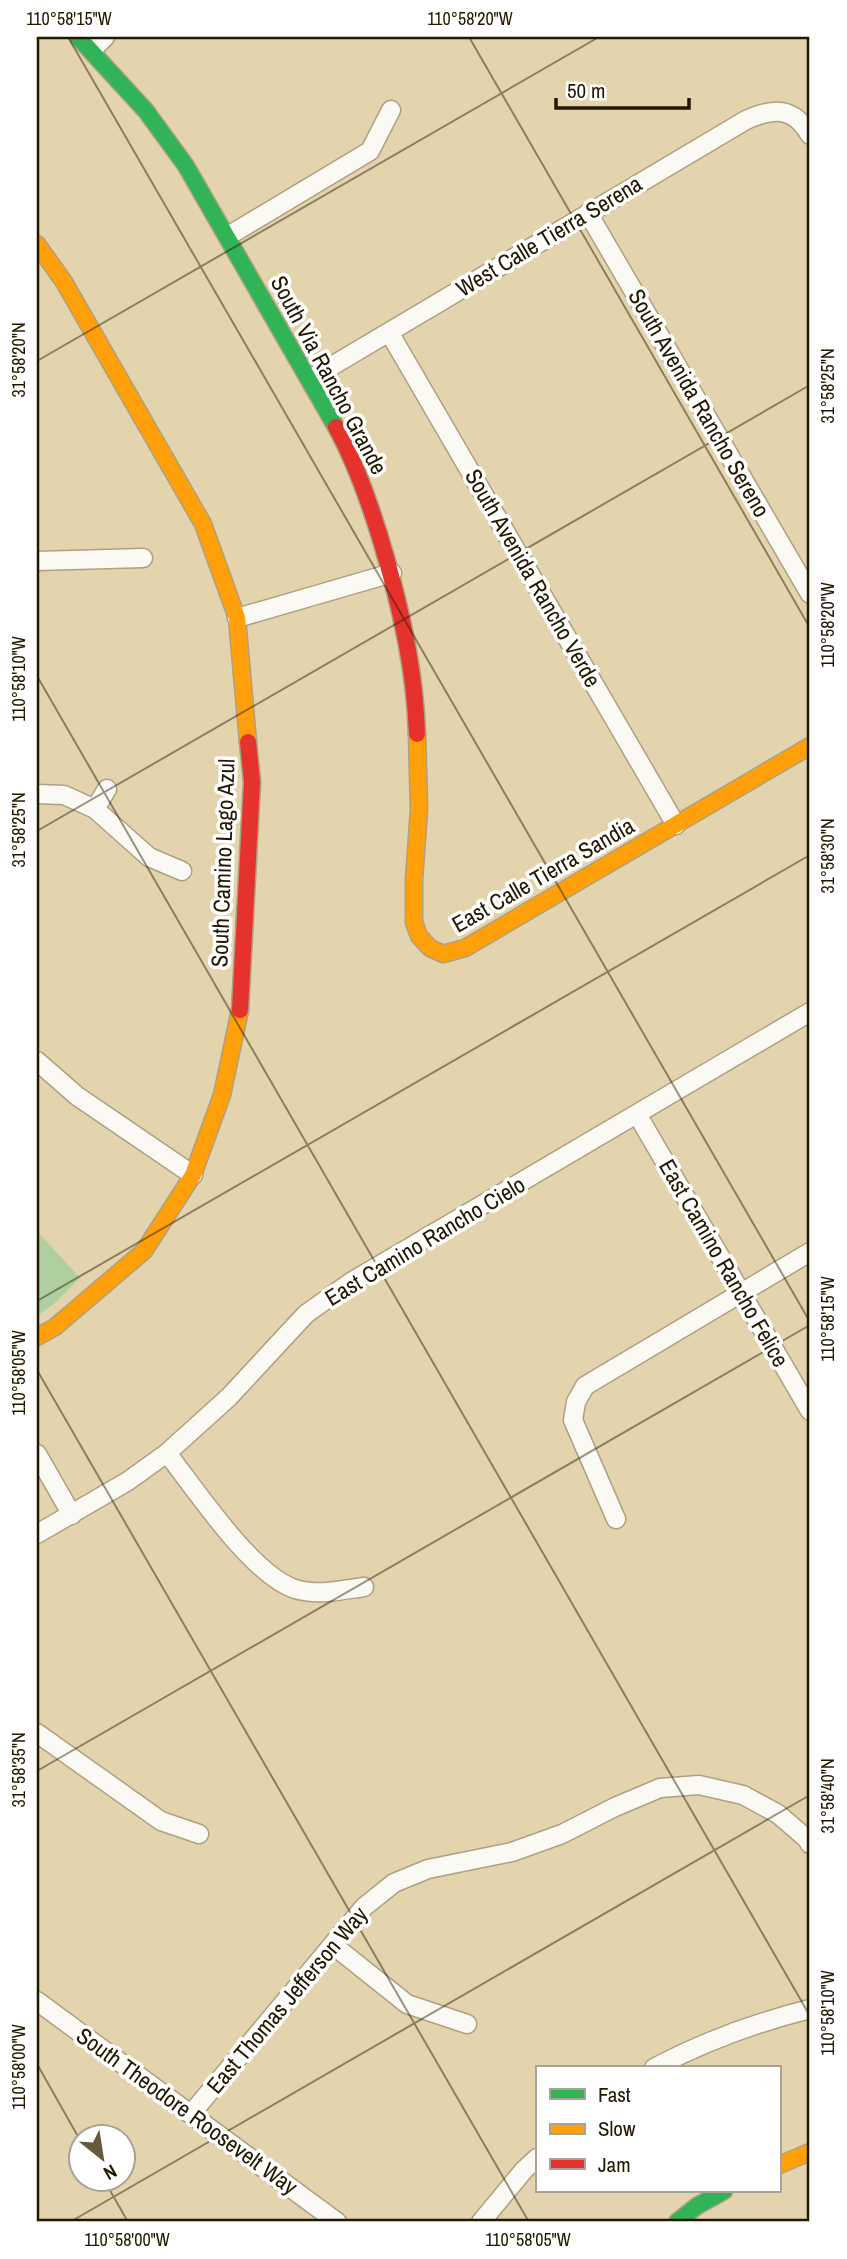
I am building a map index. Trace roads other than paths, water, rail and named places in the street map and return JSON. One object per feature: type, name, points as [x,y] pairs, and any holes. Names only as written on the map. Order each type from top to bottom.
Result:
[{"type":"street","name":"South Via Rancho Grande","points":[[78,37],[99,43],[187,166],[347,447],[373,512],[405,626],[416,708],[419,809],[414,922],[419,936],[430,948]]},
{"type":"street","points":[[228,236],[370,151],[391,110]]},
{"type":"street","name":"West Calle Tierra Serena","points":[[310,379],[746,120],[764,112],[780,110],[805,125],[810,135]]},
{"type":"street","name":"South Avenida Rancho Sereno","points":[[588,213],[810,594]]},
{"type":"street","name":"South Camino Lago Azul","points":[[37,244],[64,282],[203,524],[237,618],[252,782],[240,1012],[222,1095],[193,1175],[144,1251],[55,1327],[37,1338]]},
{"type":"street","name":"South Avenida Rancho Verde","points":[[389,331],[676,824]]},
{"type":"street","points":[[37,561],[143,558]]},
{"type":"street","points":[[237,618],[392,573]]},
{"type":"street","name":"East Calle Tierra Sandia","points":[[430,948],[443,954],[465,948],[810,746]]},
{"type":"street","points":[[95,809],[107,789]]},
{"type":"street","points":[[37,794],[64,794],[95,809],[149,857],[183,871]]},
{"type":"street","name":"East Camino Rancho Cielo","points":[[37,1534],[128,1481],[167,1453],[229,1397],[306,1314],[351,1282],[810,1012]]},
{"type":"street","points":[[37,1062],[77,1096],[193,1175]]},
{"type":"street","name":"East Camino Rancho Felice","points":[[637,1114],[810,1411]]},
{"type":"street","points":[[615,1520],[573,1420],[576,1402],[585,1386],[810,1252]]},
{"type":"street","points":[[167,1453],[236,1540],[263,1569],[294,1588],[325,1592],[365,1587]]},
{"type":"street","points":[[37,1454],[72,1515]]},
{"type":"street","points":[[37,1732],[161,1821],[199,1834]]},
{"type":"street","name":"East Thomas Jefferson Way","points":[[191,2114],[364,1907],[394,1883],[428,1869],[513,1852],[562,1834],[660,1788],[699,1785],[743,1795],[778,1814],[810,1844]]},
{"type":"street","points":[[333,1945],[407,2004],[467,2024]]},
{"type":"street","name":"South Theodore Roosevelt Way","points":[[37,2001],[337,2222]]},
{"type":"street","points":[[658,2066],[686,2051],[753,2024],[810,2008]]},
{"type":"street","points":[[780,2165],[810,2152]]},
{"type":"street","points":[[481,2222],[536,2159]]},
{"type":"street","points":[[677,2222],[697,2206],[722,2192]]},
{"type":"street","points":[[697,2206],[706,2222]]}]
